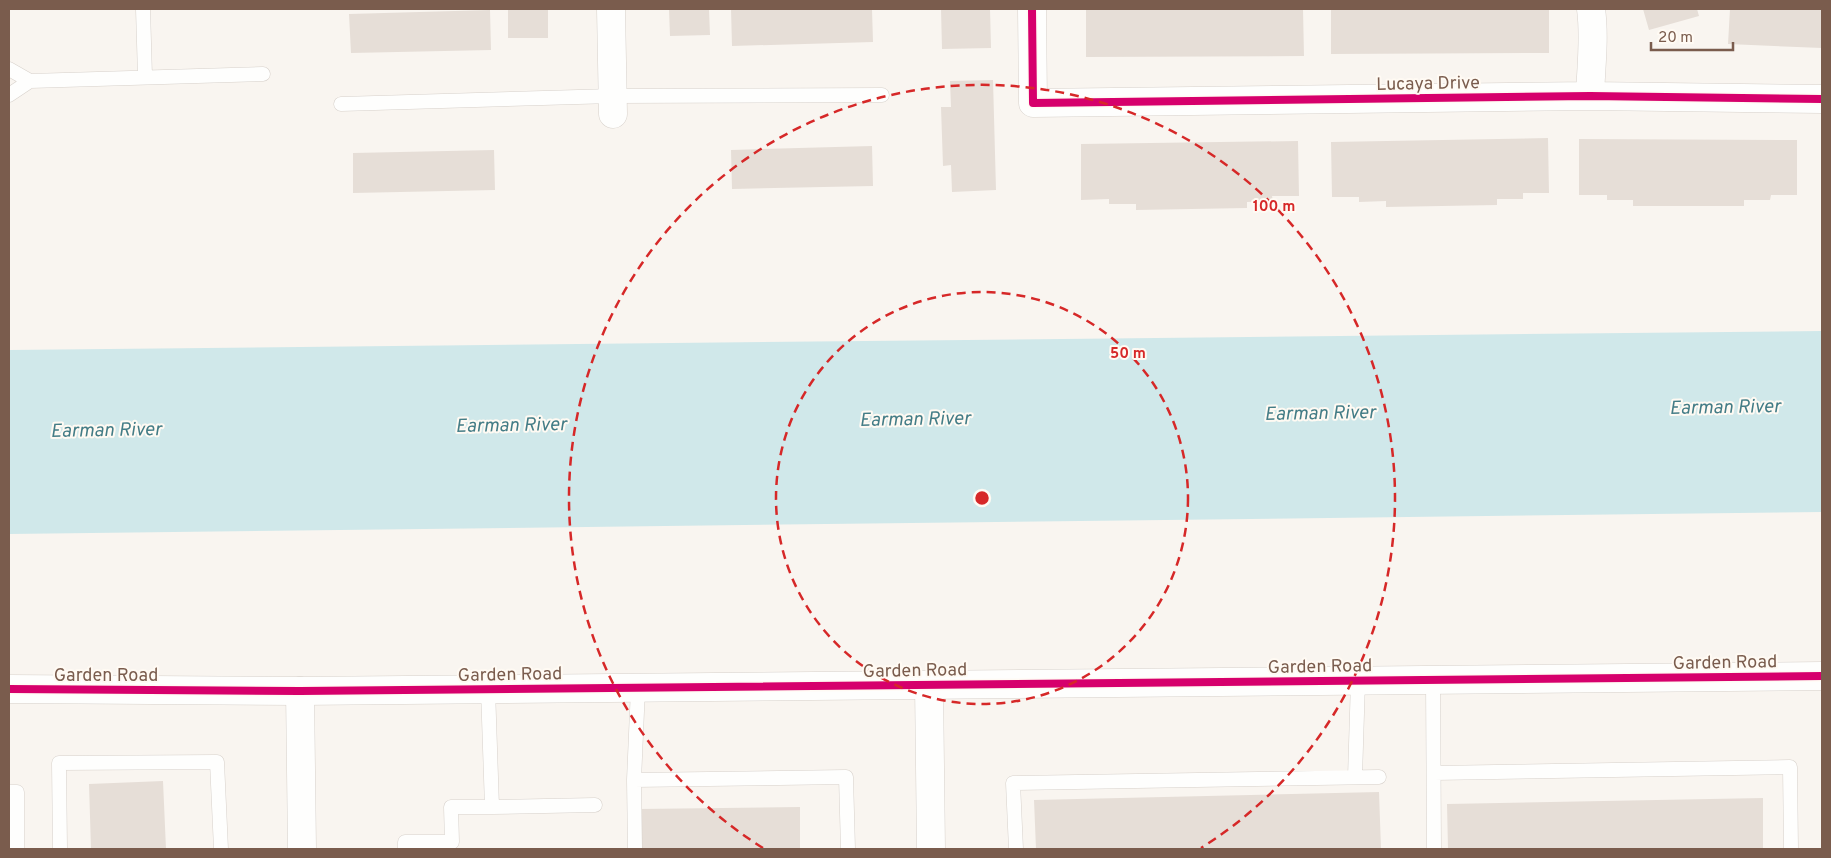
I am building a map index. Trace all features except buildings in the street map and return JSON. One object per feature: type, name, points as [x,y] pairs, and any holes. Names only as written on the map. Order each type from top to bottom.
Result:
[{"type":"street","points":[[611,9],[613,105]]},
{"type":"street","name":"Lucaya Drive","points":[[1032,9],[1033,103],[1590,96],[1822,100]]},
{"type":"street","points":[[1590,96],[1593,53],[1591,9]]},
{"type":"street","name":"Garden Road","points":[[9,689],[300,691],[1822,676]]},
{"type":"street","points":[[929,685],[931,849]]},
{"type":"street","points":[[300,691],[302,849]]},
{"type":"lane","points":[[143,9],[145,76]]},
{"type":"lane","points":[[9,69],[30,81]]},
{"type":"lane","points":[[9,95],[30,81],[145,76],[263,74]]},
{"type":"lane","points":[[341,104],[613,105],[882,95]]},
{"type":"lane","points":[[1433,680],[1434,849]]},
{"type":"lane","points":[[1355,777],[1358,681]]},
{"type":"lane","points":[[635,849],[634,780],[638,688]]},
{"type":"lane","points":[[488,689],[492,807]]},
{"type":"lane","points":[[60,849],[59,763],[217,762],[222,849]]},
{"type":"lane","points":[[1434,773],[1790,767],[1791,849]]},
{"type":"lane","points":[[634,780],[846,777],[848,849]]},
{"type":"lane","points":[[1016,849],[1013,783],[1379,777]]},
{"type":"lane","points":[[9,792],[17,792],[17,849]]},
{"type":"lane","points":[[405,849],[405,842],[452,842],[451,807],[595,805]]},
{"type":"water","name":"Earman River","points":[[1822,331],[1822,512],[9,534],[9,350]]},
{"type":"cycle path","points":[[1032,9],[1033,103],[1590,96],[1822,99]]},
{"type":"cycle path","points":[[9,689],[300,691],[1822,676]]}]
